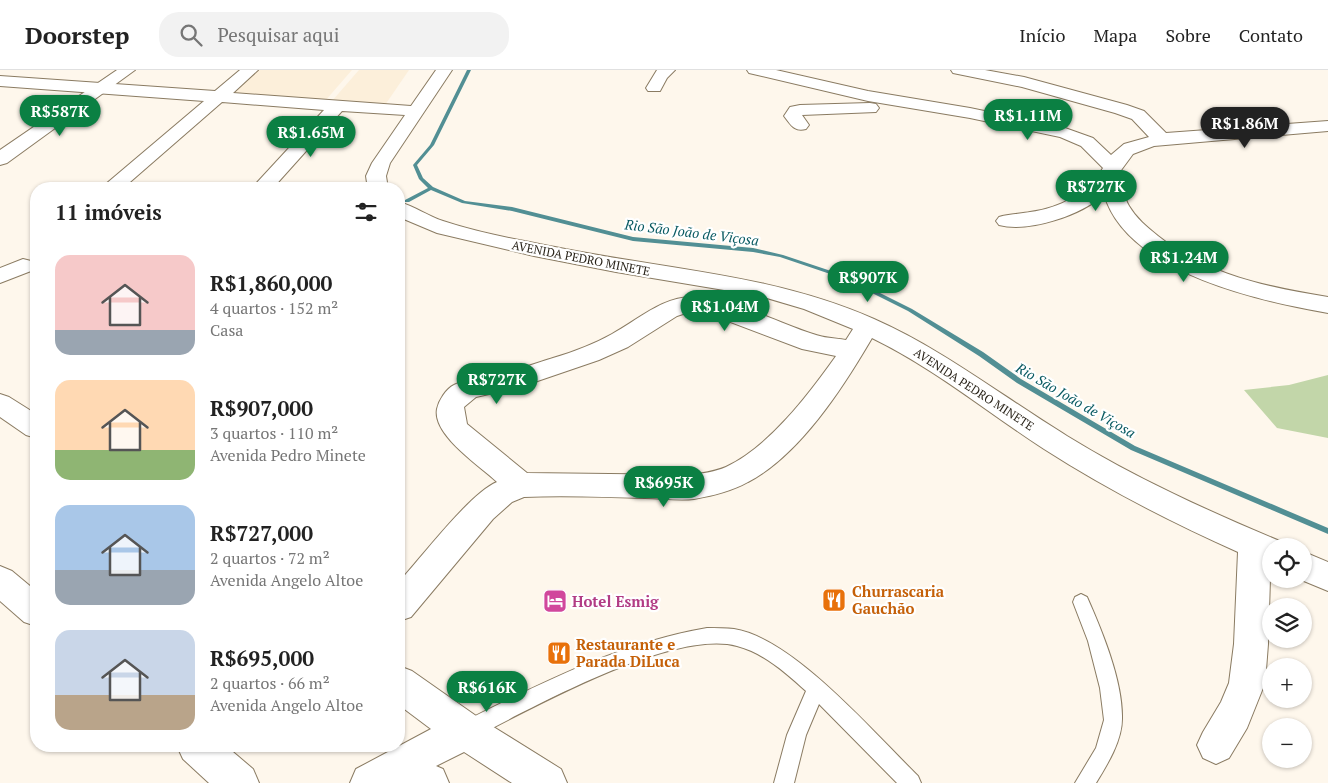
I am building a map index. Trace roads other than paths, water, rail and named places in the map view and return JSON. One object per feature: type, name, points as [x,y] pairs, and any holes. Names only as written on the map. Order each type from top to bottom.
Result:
[{"type":"main road","points":[[0,159],[127,70]]},
{"type":"main road","points":[[117,182],[250,70]]},
{"type":"main road","points":[[377,182],[376,176],[381,163],[444,70]]},
{"type":"main road","points":[[654,88],[660,75],[667,70]]},
{"type":"main road","points":[[755,70],[868,96],[947,109],[1034,126],[1078,137],[1094,148],[1111,171],[1114,195],[1128,219],[1139,232],[1174,256],[1198,269],[1242,287],[1328,305]]},
{"type":"main road","points":[[959,70],[1024,82],[1121,109],[1138,115],[1160,139]]},
{"type":"main road","points":[[0,81],[415,111]]},
{"type":"main road","points":[[267,182],[337,106]]},
{"type":"main road","points":[[800,125],[794,119],[794,113],[808,108],[947,109]]},
{"type":"main road","points":[[1006,221],[1030,219],[1063,210],[1094,192],[1123,153],[1129,149],[1160,139],[1328,126]]},
{"type":"main road","name":"AVENIDA PEDRO MINETE","points":[[405,211],[422,221],[453,231],[515,246],[597,262],[718,281],[780,294],[830,310],[868,326],[954,374],[1054,441],[1106,473],[1168,505],[1262,549]]},
{"type":"main road","points":[[0,276],[23,266]]},
{"type":"main road","points":[[521,485],[454,426],[449,413],[452,404],[460,394],[473,388],[548,369],[597,352],[620,341],[663,314],[685,305],[720,309],[811,343],[854,350]]},
{"type":"main road","points":[[405,599],[482,510],[502,493],[521,485],[692,486],[714,483],[739,473],[765,456],[802,418],[854,350],[868,326]]},
{"type":"main road","points":[[0,404],[30,420]]},
{"type":"main road","points":[[1216,745],[1234,715],[1247,683],[1262,557]]},
{"type":"main road","points":[[1312,570],[1328,577]]},
{"type":"main road","points":[[0,581],[30,606]]},
{"type":"main road","points":[[405,688],[466,731],[547,783]]},
{"type":"main road","points":[[379,778],[466,731]]},
{"type":"main road","points":[[203,752],[239,783]]},
{"type":"main road","points":[[379,778],[429,783]]},
{"type":"lane","points":[[1081,602],[1097,641],[1109,688],[1112,720],[1104,752],[1084,783]]},
{"type":"lane","points":[[466,731],[614,662],[665,644],[715,634],[734,637],[756,644],[796,670],[911,783]]},
{"type":"lane","points":[[784,783],[796,734],[804,712],[817,689]]},
{"type":"waterway","name":"Rio São João de Viçosa","points":[[431,188],[421,179],[415,165],[432,145],[469,70]]},
{"type":"waterway","points":[[407,201],[431,188]]},
{"type":"waterway","name":"Rio São João de Viçosa","points":[[431,188],[464,202],[512,209],[633,239],[753,250],[781,256],[844,277],[910,310],[981,354],[1019,381],[1133,448],[1328,531]]},
{"type":"place","name":"Churrascaria Gauchão","points":[[834,600]]},
{"type":"place","name":"Hotel Esmig","points":[[555,601]]},
{"type":"place","name":"Restaurante e Parada DiLuca","points":[[559,653]]}]
